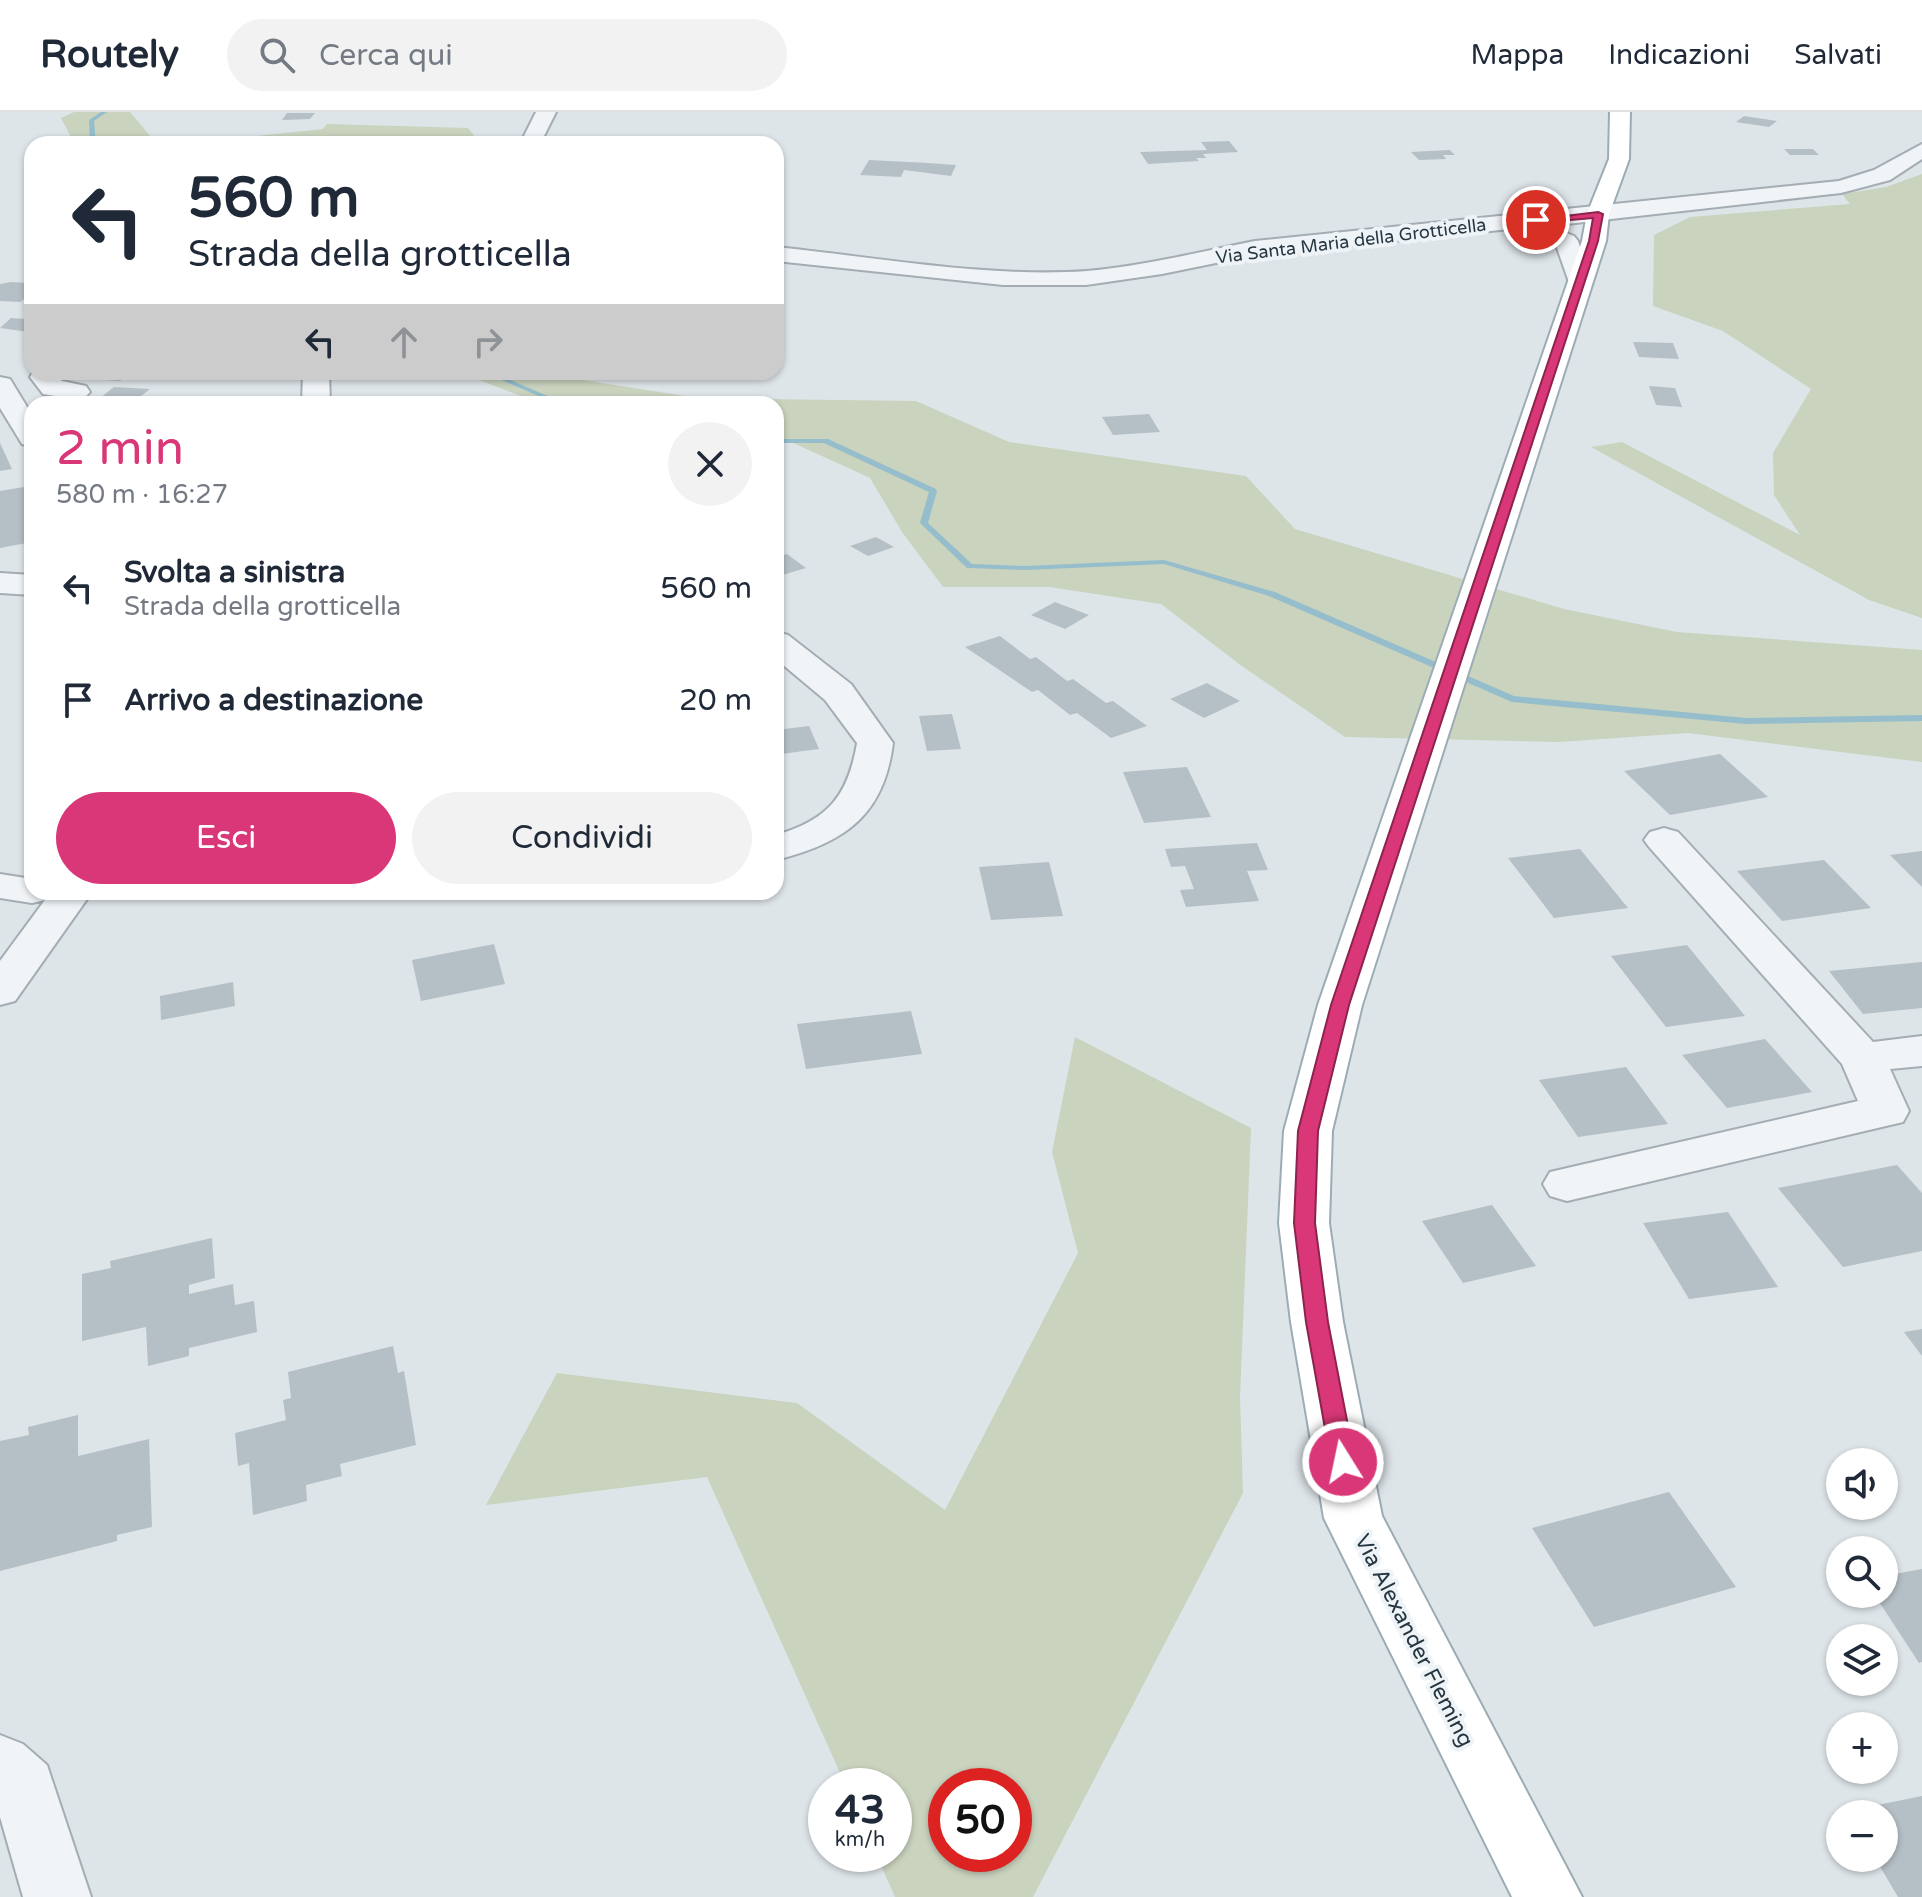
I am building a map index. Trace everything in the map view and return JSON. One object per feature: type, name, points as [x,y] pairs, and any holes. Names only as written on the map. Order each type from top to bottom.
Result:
[{"type":"main road","name":"Via Alexander Fleming","points":[[1548,1897],[1353,1518],[1317,1322],[1304,1223],[1308,1131],[1340,1005],[1594,241],[1598,214],[1617,163],[1620,112]]},
{"type":"street","points":[[534,136],[546,112]]},
{"type":"street","points":[[1496,224],[1841,187],[1882,175],[1922,150]]},
{"type":"street","points":[[1496,224],[1550,213],[1570,205],[1589,193],[1617,163],[1635,186],[1672,199],[1713,200]]},
{"type":"street","points":[[1594,241],[1622,220],[1673,205]]},
{"type":"street","points":[[1496,224],[1543,231],[1566,241],[1579,280]]},
{"type":"street","name":"Via Santa Maria della Grotticella","points":[[784,255],[1049,280],[1134,272],[1255,248],[1496,224]]},
{"type":"street","points":[[46,380],[53,388],[76,392],[72,396]]},
{"type":"street","points":[[0,385],[24,421]]},
{"type":"street","points":[[0,583],[24,584]]},
{"type":"street","points":[[784,648],[838,692],[875,743],[873,767],[866,788],[848,815],[823,831],[784,845]]},
{"type":"street","points":[[1567,1184],[1886,1111],[1862,1058],[1664,840]]},
{"type":"street","points":[[0,886],[24,889]]},
{"type":"street","points":[[0,991],[48,900]]},
{"type":"street","points":[[1862,1058],[1922,1051]]},
{"type":"street","points":[[0,1765],[24,1787],[57,1897]]},
{"type":"green space","points":[[74,112],[130,112],[150,136],[69,136],[61,118]]},
{"type":"green space","points":[[327,124],[468,128],[474,136],[257,136],[323,129]]},
{"type":"green space","points":[[1922,174],[1922,618],[1869,600],[1591,447],[1622,442],[1800,535],[1774,495],[1773,453],[1811,389],[1723,331],[1653,306],[1654,235],[1690,217],[1850,204],[1842,194],[1886,187]]},
{"type":"green space","points":[[480,380],[582,380],[685,396],[520,396]]},
{"type":"green space","points":[[784,399],[916,401],[1009,442],[1246,476],[1295,529],[1564,609],[1677,632],[1922,650],[1922,762],[1688,733],[1560,742],[1345,737],[1239,664],[1161,604],[1049,587],[943,587],[902,532],[870,478],[784,439]]},
{"type":"green space","points":[[1075,1037],[1251,1128],[1240,1397],[1243,1493],[1033,1897],[895,1897],[884,1872],[912,1872],[912,1768],[838,1768],[707,1477],[486,1505],[557,1373],[797,1403],[945,1510],[1078,1253],[1052,1152]]},
{"type":"building","points":[[287,113],[315,113],[310,119],[282,120]]},
{"type":"building","points":[[1744,116],[1777,121],[1769,127],[1736,122]]},
{"type":"building","points":[[1229,141],[1238,152],[1203,154],[1206,158],[1196,158],[1199,161],[1148,164],[1140,152],[1207,150],[1201,142]]},
{"type":"building","points":[[1784,149],[1813,149],[1819,155],[1790,155]]},
{"type":"building","points":[[1450,150],[1455,155],[1443,155],[1446,159],[1419,160],[1411,152]]},
{"type":"building","points":[[869,160],[956,165],[951,176],[904,170],[901,177],[860,175]]},
{"type":"building","points":[[24,283],[24,299],[0,301],[0,284]]},
{"type":"building","points":[[11,318],[24,319],[24,331],[0,328]]},
{"type":"building","points":[[1633,342],[1673,343],[1679,359],[1639,357]]},
{"type":"building","points":[[1649,386],[1675,388],[1682,407],[1656,405]]},
{"type":"building","points":[[114,387],[150,389],[141,396],[103,396]]},
{"type":"building","points":[[1149,414],[1160,432],[1113,435],[1102,417]]},
{"type":"building","points":[[0,443],[12,469],[0,471]]},
{"type":"building","points":[[24,487],[24,544],[0,548],[0,491]]},
{"type":"building","points":[[876,537],[894,547],[868,556],[850,546]]},
{"type":"building","points":[[787,554],[806,568],[784,575],[784,555]]},
{"type":"building","points":[[1055,602],[1089,615],[1065,629],[1031,615]]},
{"type":"building","points":[[1000,636],[1030,659],[1036,657],[1067,681],[1073,679],[1106,703],[1113,701],[1147,726],[1111,738],[1077,713],[1070,715],[1038,690],[1032,692],[965,647]]},
{"type":"building","points":[[1207,683],[1240,701],[1204,718],[1170,699]]},
{"type":"building","points":[[952,714],[961,749],[927,751],[919,716]]},
{"type":"building","points":[[809,726],[819,749],[784,754],[784,729]]},
{"type":"building","points":[[1720,754],[1768,797],[1670,815],[1624,771]]},
{"type":"building","points":[[1187,767],[1211,817],[1144,823],[1123,772]]},
{"type":"building","points":[[1257,843],[1268,870],[1247,871],[1259,901],[1186,907],[1180,890],[1194,889],[1185,866],[1171,867],[1165,849]]},
{"type":"building","points":[[1580,849],[1628,908],[1554,918],[1508,858]]},
{"type":"building","points":[[1922,851],[1922,887],[1890,855]]},
{"type":"building","points":[[1824,860],[1871,908],[1782,921],[1737,871]]},
{"type":"building","points":[[1049,862],[1063,916],[991,920],[979,867]]},
{"type":"building","points":[[494,944],[505,984],[421,1001],[412,960]]},
{"type":"building","points":[[1687,945],[1745,1016],[1666,1027],[1611,956]]},
{"type":"building","points":[[1922,962],[1922,1008],[1863,1014],[1829,971]]},
{"type":"building","points":[[233,982],[235,1006],[161,1020],[160,996]]},
{"type":"building","points":[[911,1011],[922,1054],[806,1069],[797,1024]]},
{"type":"building","points":[[1765,1039],[1812,1092],[1727,1108],[1682,1055]]},
{"type":"building","points":[[1626,1067],[1668,1124],[1578,1137],[1539,1080]]},
{"type":"building","points":[[1897,1165],[1922,1193],[1922,1251],[1843,1267],[1778,1188]]},
{"type":"building","points":[[1492,1205],[1536,1266],[1463,1283],[1422,1221]]},
{"type":"building","points":[[1728,1212],[1778,1287],[1689,1299],[1643,1223]]},
{"type":"building","points":[[212,1238],[215,1278],[189,1285],[189,1294],[233,1284],[235,1305],[254,1301],[257,1332],[189,1348],[189,1356],[148,1366],[146,1327],[82,1341],[82,1274],[111,1268],[110,1261]]},
{"type":"building","points":[[1922,1329],[1922,1356],[1904,1332]]},
{"type":"building","points":[[393,1346],[398,1373],[404,1371],[416,1445],[340,1464],[342,1476],[306,1485],[307,1501],[253,1515],[249,1463],[238,1466],[235,1433],[286,1420],[283,1400],[291,1398],[288,1372]]},
{"type":"building","points":[[78,1415],[78,1456],[149,1439],[152,1527],[117,1535],[117,1541],[0,1571],[0,1441],[29,1435],[28,1427]]},
{"type":"building","points":[[1669,1492],[1736,1587],[1594,1627],[1532,1528]]},
{"type":"building","points":[[1922,1569],[1922,1662],[1919,1663],[1898,1631],[1898,1624],[1894,1624],[1883,1608],[1898,1608],[1898,1573]]},
{"type":"building","points":[[1922,1796],[1922,1897],[1898,1897],[1883,1872],[1898,1872],[1898,1801]]},
{"type":"waterway","points":[[92,136],[91,120],[105,112]]},
{"type":"waterway","points":[[505,380],[544,396]]},
{"type":"waterway","points":[[784,441],[825,441],[933,491],[924,523],[970,566],[1025,568],[1164,562],[1272,594],[1512,699],[1746,721],[1922,718]]},
{"type":"route","points":[[1343,1462],[1317,1322],[1304,1223],[1308,1131],[1340,1005],[1594,241],[1598,214],[1536,220]]}]
